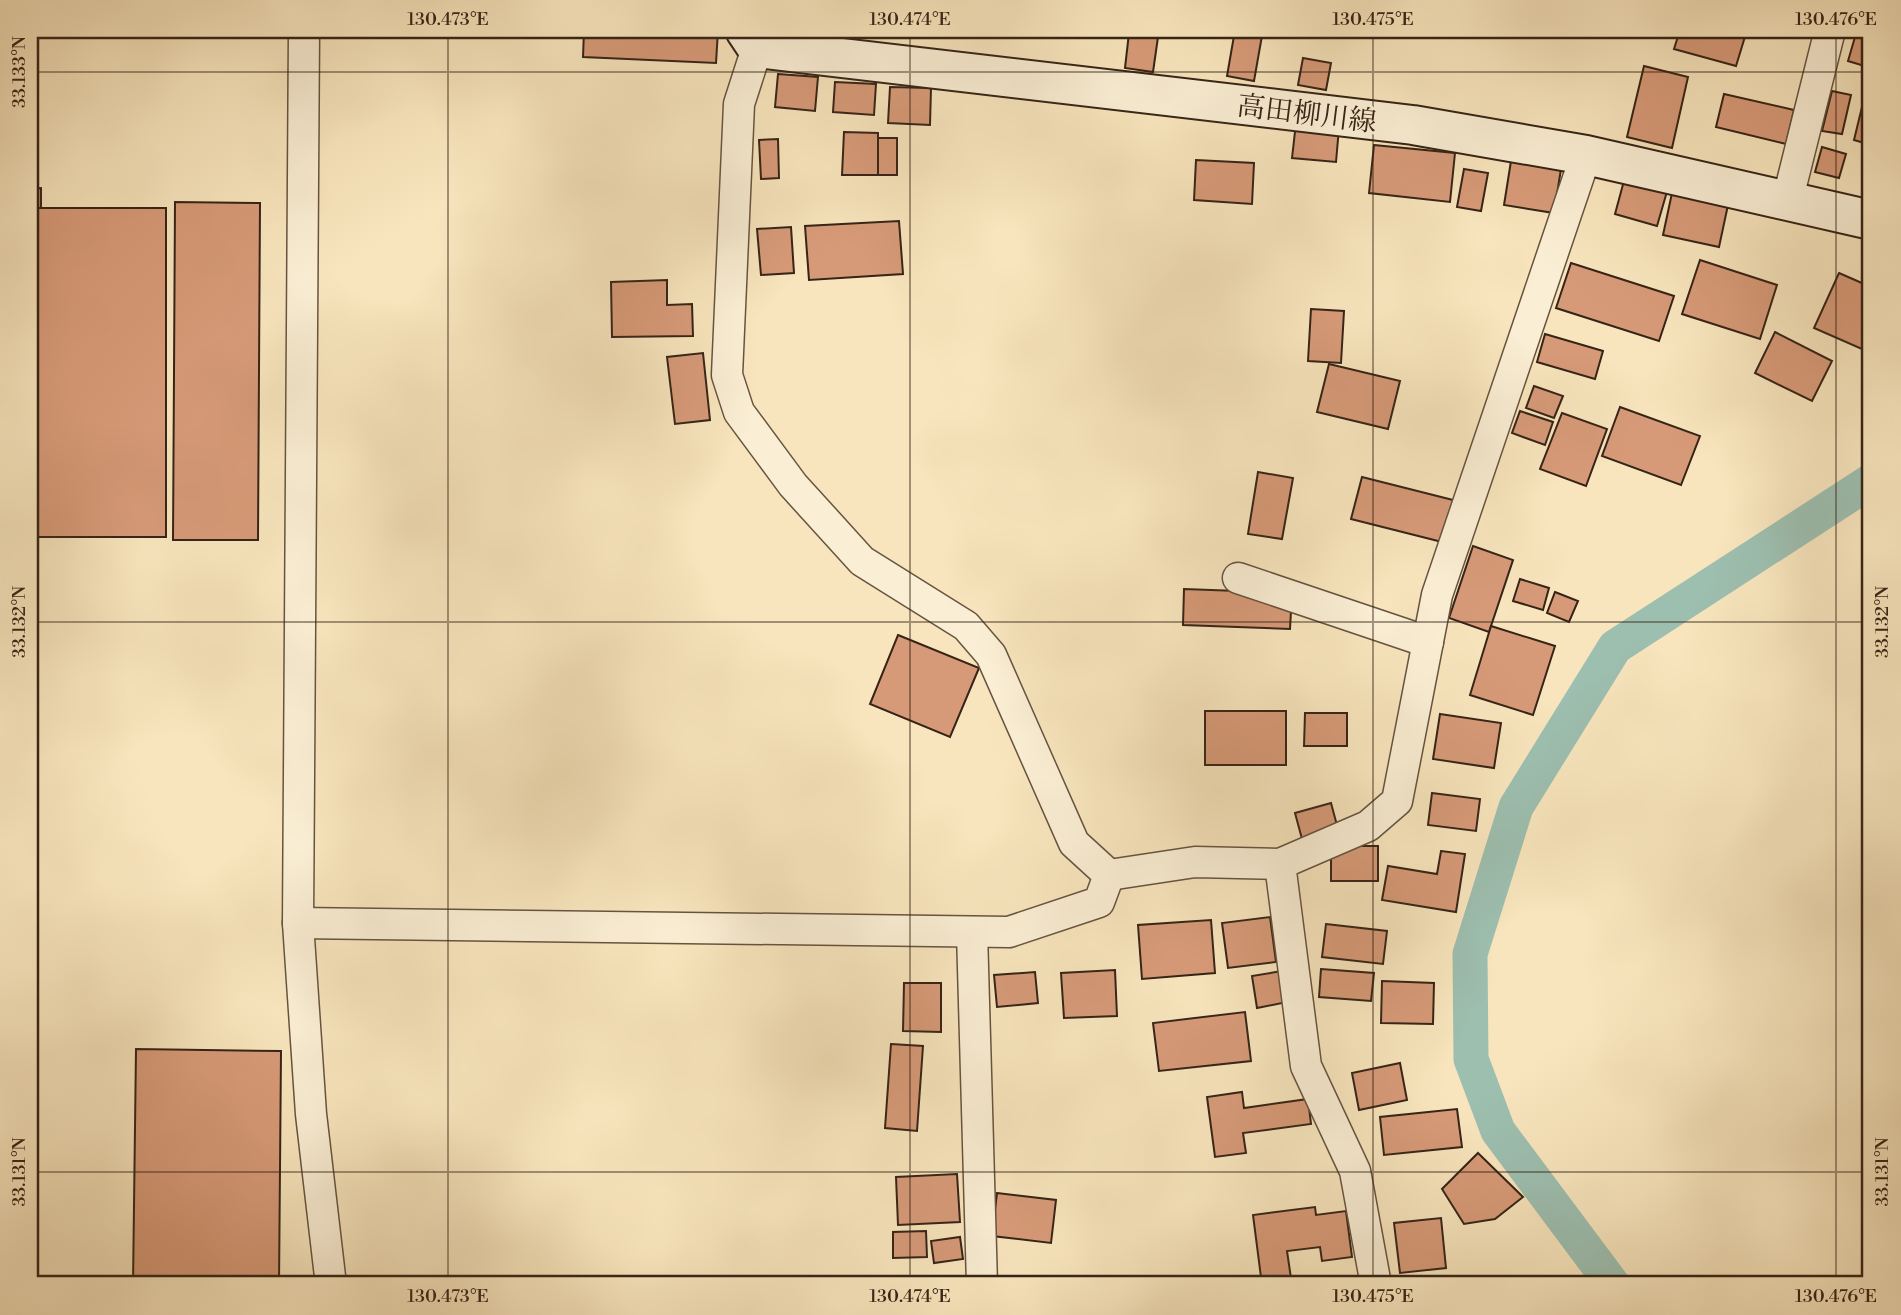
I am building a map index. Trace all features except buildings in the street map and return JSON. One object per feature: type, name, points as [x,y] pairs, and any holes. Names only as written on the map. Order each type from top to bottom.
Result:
[{"type":"main road","name":"高田柳川線","points":[[749,35],[1413,125],[1586,155],[1871,220]]},
{"type":"street","points":[[304,30],[298,923],[311,1114],[331,1285]]},
{"type":"street","points":[[1787,202],[1830,30]]},
{"type":"street","points":[[749,35],[739,104],[727,375],[739,412],[793,485],[862,561],[967,626],[991,655],[1074,843],[1110,875]]},
{"type":"street","points":[[1110,875],[1195,862],[1280,864],[1368,826],[1397,801],[1437,595],[1586,155]]},
{"type":"street","points":[[1238,578],[1428,642]]},
{"type":"street","points":[[1280,864],[1306,1066],[1355,1171],[1376,1285]]},
{"type":"street","points":[[298,923],[1009,932],[1099,902],[1110,875]]},
{"type":"street","points":[[972,932],[982,1285]]},
{"type":"waterway","points":[[1613,1285],[1498,1131],[1471,1059],[1470,954],[1516,807],[1615,647],[1871,481]]}]
